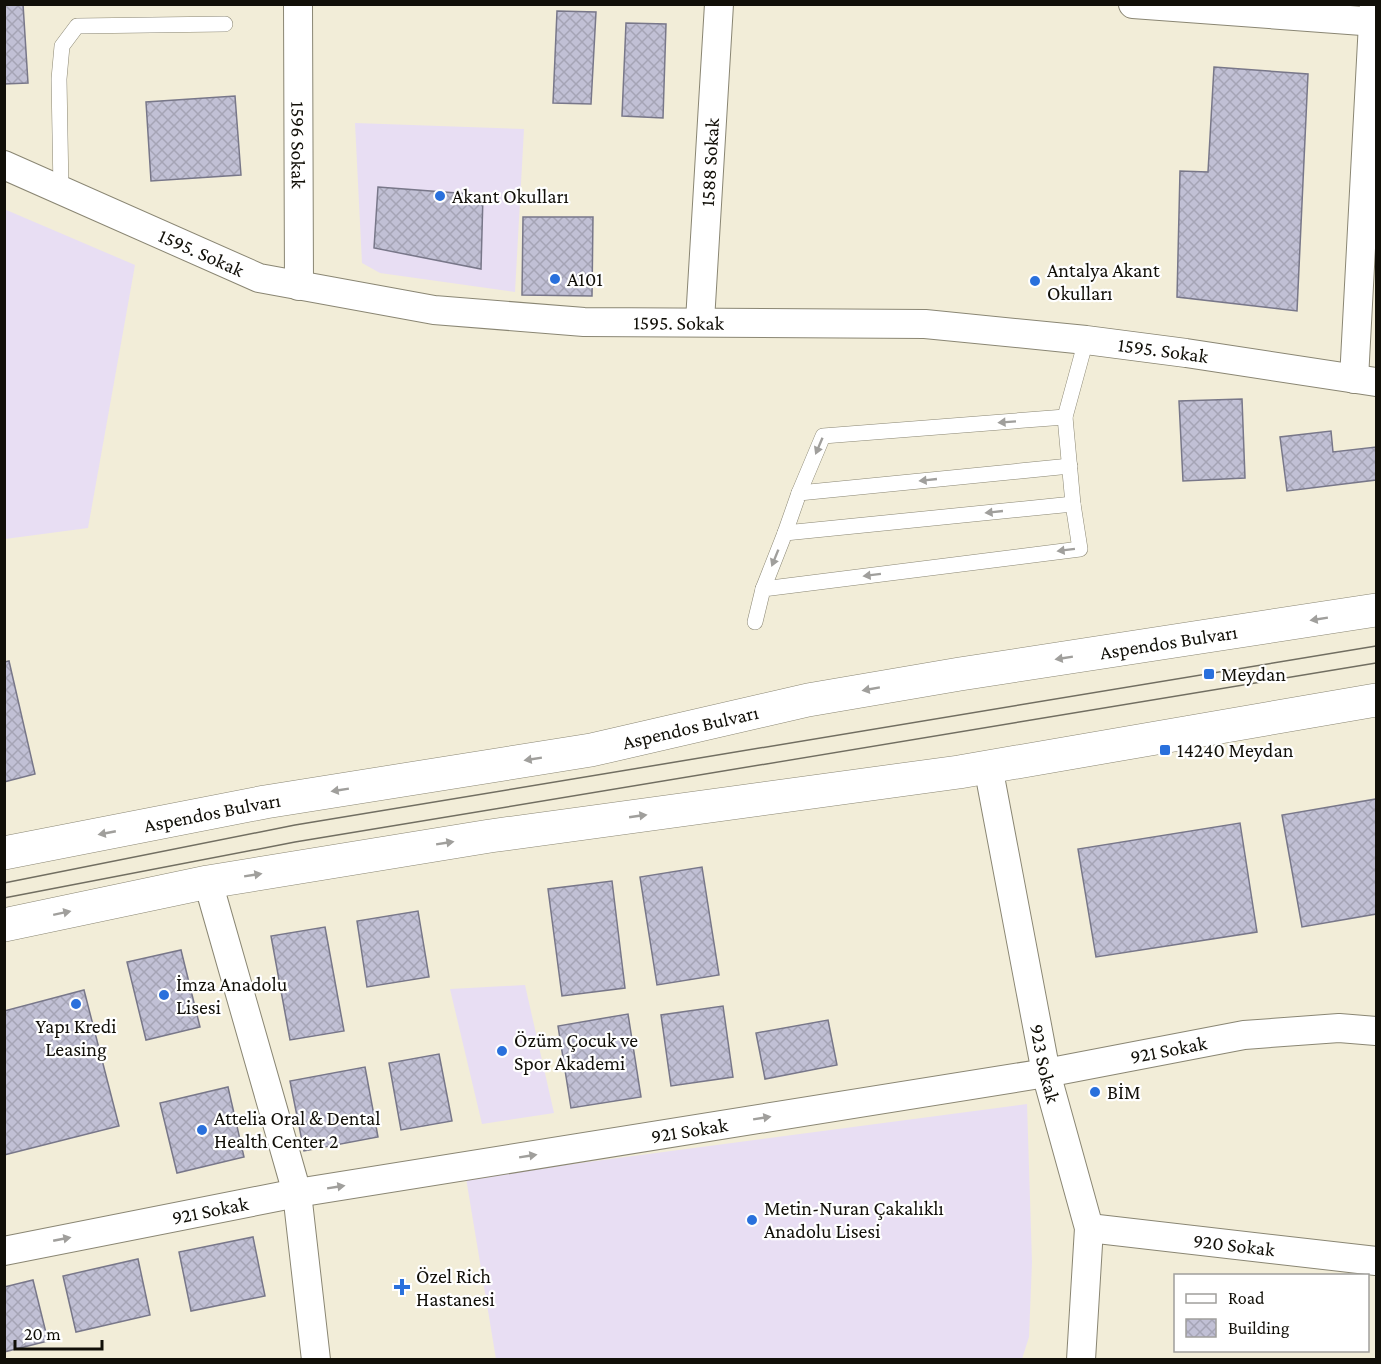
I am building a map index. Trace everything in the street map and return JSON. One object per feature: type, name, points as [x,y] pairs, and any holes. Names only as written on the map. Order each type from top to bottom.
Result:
[{"type":"main road","name":"Aspendos Bulvarı","points":[[4,853],[264,802],[591,750],[800,701],[1377,610]]},
{"type":"main road","points":[[4,925],[208,882],[490,836],[947,774],[1377,700]]},
{"type":"street","name":"1596 Sokak","points":[[298,4],[299,286]]},
{"type":"street","name":"1588 Sokak","points":[[700,321],[719,4]]},
{"type":"street","points":[[1133,4],[1375,16],[1365,380]]},
{"type":"street","name":"1595. Sokak","points":[[4,165],[258,278],[434,310],[584,322],[925,324],[1186,352],[1365,380]]},
{"type":"street","name":"923 Sokak","points":[[988,766],[1046,1073],[1089,1228],[1081,1359]]},
{"type":"street","points":[[208,882],[297,1193],[316,1359]]},
{"type":"street","name":"921 Sokak","points":[[4,1251],[297,1193],[1046,1073],[1244,1035],[1339,1028],[1377,1031]]},
{"type":"street","name":"920 Sokak","points":[[1089,1228],[1377,1261]]},
{"type":"lane","points":[[61,190],[59,79],[62,46],[77,26],[225,24]]},
{"type":"lane","points":[[763,589],[1080,549],[1073,504],[1065,417],[1086,340]]},
{"type":"lane","points":[[755,622],[763,589],[823,436],[1065,417]]},
{"type":"lane","points":[[800,493],[1070,466]]},
{"type":"lane","points":[[785,533],[1073,504]]},
{"type":"shaded area","name":"Akant Okulları","points":[[355,123],[524,129],[515,292],[380,273],[362,263]]},
{"type":"shaded area","points":[[4,209],[135,265],[88,528],[5,539]]},
{"type":"shaded area","name":"Özüm Çocuk ve Spor Akademi","points":[[525,985],[554,1113],[482,1124],[450,989]]},
{"type":"shaded area","name":"Metin-Nuran Çakalıklı Anadolu Lisesi","points":[[1027,1104],[1032,1262],[1029,1337],[1022,1359],[496,1359],[466,1178]]},
{"type":"building","points":[[4,4],[23,4],[28,83],[4,84]]},
{"type":"building","points":[[557,11],[596,12],[591,104],[553,103]]},
{"type":"building","points":[[626,23],[666,24],[663,118],[622,116]]},
{"type":"building","points":[[1214,67],[1308,74],[1297,311],[1177,297],[1180,171],[1208,172]]},
{"type":"building","points":[[235,96],[241,175],[151,181],[146,102]]},
{"type":"building","points":[[378,187],[483,195],[481,269],[374,248]]},
{"type":"building","points":[[523,217],[593,217],[592,296],[522,295]]},
{"type":"building","points":[[1242,399],[1245,478],[1183,481],[1179,401]]},
{"type":"building","points":[[1331,431],[1333,452],[1376,447],[1376,480],[1287,491],[1280,437]]},
{"type":"building","points":[[9,661],[35,774],[4,782],[4,662]]},
{"type":"building","points":[[1376,799],[1376,914],[1302,927],[1282,815]]},
{"type":"building","points":[[1240,823],[1257,932],[1096,957],[1078,849]]},
{"type":"building","points":[[702,867],[719,975],[657,985],[640,877]]},
{"type":"building","points":[[612,881],[625,988],[562,996],[548,889]]},
{"type":"building","points":[[418,911],[429,977],[367,987],[357,921]]},
{"type":"building","points":[[325,927],[344,1031],[290,1040],[271,936]]},
{"type":"building","name":"İmza Anadolu Lisesi","points":[[181,950],[200,1027],[146,1040],[127,962]]},
{"type":"building","points":[[84,990],[119,1126],[4,1155],[4,1011]]},
{"type":"building","points":[[723,1006],[733,1077],[671,1086],[661,1015]]},
{"type":"building","points":[[628,1014],[641,1097],[571,1108],[558,1026]]},
{"type":"building","points":[[828,1020],[837,1065],[765,1079],[756,1033]]},
{"type":"building","points":[[439,1054],[452,1121],[401,1130],[389,1063]]},
{"type":"building","points":[[365,1067],[378,1137],[304,1151],[290,1081]]},
{"type":"building","name":"Attelia Oral & Dental Health Center 2","points":[[228,1087],[244,1157],[177,1173],[160,1103]]},
{"type":"building","points":[[253,1237],[265,1296],[191,1311],[179,1252]]},
{"type":"building","points":[[138,1259],[150,1315],[76,1332],[63,1276]]},
{"type":"building","points":[[33,1280],[48,1341],[4,1352],[4,1287]]},
{"type":"tram line","points":[[4,883],[295,825],[1376,646]]},
{"type":"tram line","points":[[4,898],[295,842],[1376,663]]},
{"type":"place","name":"Akant Okulları","points":[[440,196]]},
{"type":"place","name":"A101","points":[[555,279]]},
{"type":"place","name":"Antalya Akant Okulları","points":[[1035,281]]},
{"type":"place","name":"Meydan","points":[[1209,674]]},
{"type":"place","name":"14240 Meydan","points":[[1165,750]]},
{"type":"place","name":"İmza Anadolu Lisesi","points":[[164,995]]},
{"type":"place","name":"Yapı Kredi Leasing","points":[[76,1004]]},
{"type":"place","name":"Özüm Çocuk ve Spor Akademi","points":[[502,1051]]},
{"type":"place","name":"BİM","points":[[1095,1092]]},
{"type":"place","name":"Attelia Oral & Dental Health Center 2","points":[[202,1130]]},
{"type":"place","name":"Metin-Nuran Çakalıklı Anadolu Lisesi","points":[[752,1220]]},
{"type":"place","name":"Özel Rich Hastanesi","points":[[402,1287]]}]
